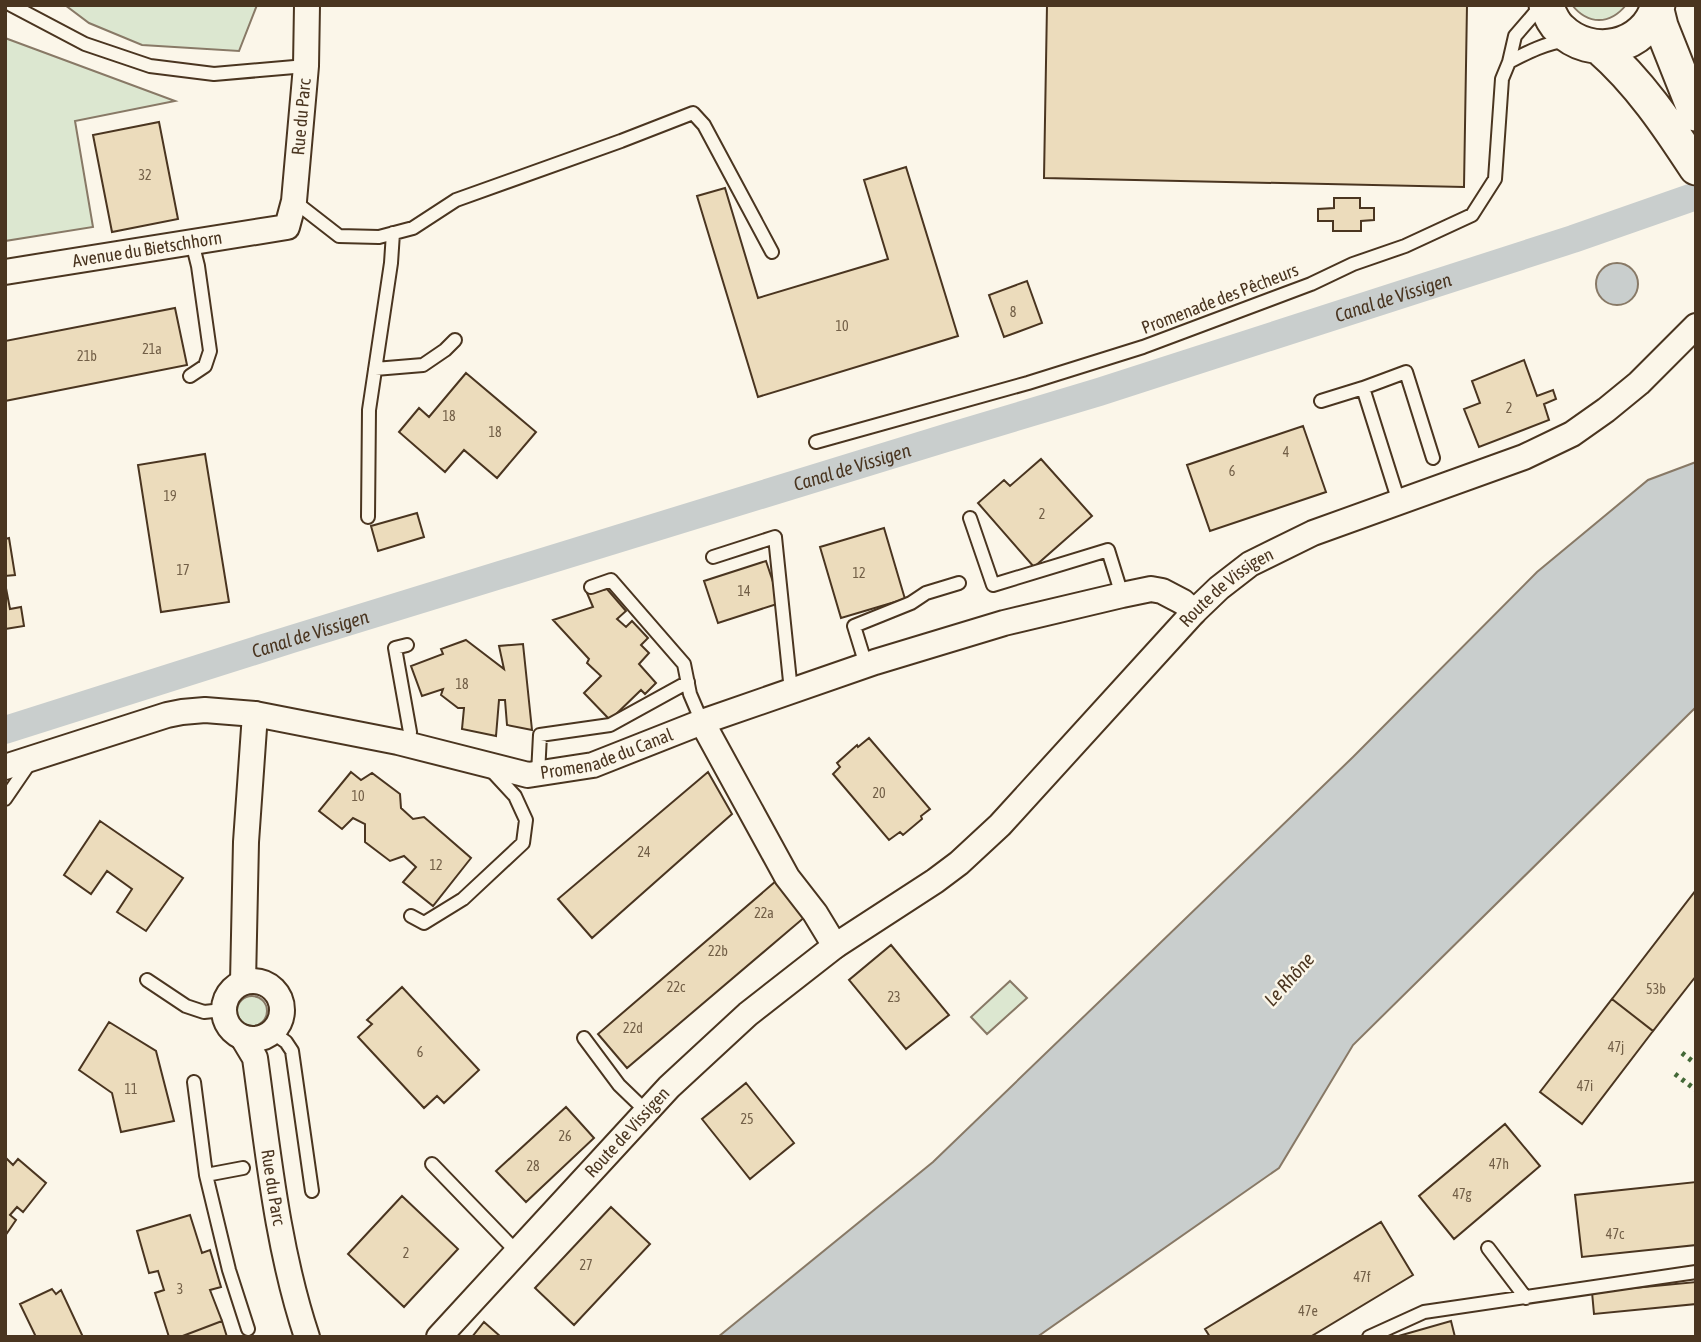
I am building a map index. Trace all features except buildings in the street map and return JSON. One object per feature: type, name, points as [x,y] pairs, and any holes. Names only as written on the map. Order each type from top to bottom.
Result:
[{"type":"main road","points":[[1546,5],[1558,28],[1586,43],[1686,117],[1696,115],[1661,26],[1658,8]]},
{"type":"main road","points":[[1586,43],[1623,44],[1637,36],[1649,24],[1658,8]]},
{"type":"main road","points":[[1632,78],[1695,167]]},
{"type":"street","name":"Rue du Parc","points":[[287,227],[294,201],[306,66],[307,5]]},
{"type":"street","name":"Avenue du Bietschhorn","points":[[5,272],[287,227]]},
{"type":"street","name":"Route de Vissigen","points":[[439,1337],[670,1087],[758,1006],[835,946],[935,881],[986,839],[1219,588],[1250,564],[1312,533],[1524,457],[1572,434],[1639,383],[1694,330]]},
{"type":"street","name":"Promenade du Canal","points":[[5,767],[182,712],[216,710],[408,744],[528,775],[538,774],[593,765],[702,722],[866,665],[1004,624],[1151,589],[1162,591],[1183,602],[1194,612]]},
{"type":"street","points":[[243,982],[246,842],[255,715]]},
{"type":"street","points":[[702,722],[788,877],[835,946]]},
{"type":"street","points":[[223,1010],[229,993],[243,982],[263,982],[272,987],[278,995],[282,1004],[279,1024],[264,1037],[243,1038]]},
{"type":"street","name":"Rue du Parc","points":[[223,1010],[229,1027],[243,1038],[255,1058],[281,1239],[307,1337]]},
{"type":"lane","points":[[11,5],[85,44],[150,66],[214,74],[306,66]]},
{"type":"lane","name":"Promenade des Pêcheurs","points":[[816,442],[1028,383],[1143,347],[1311,284],[1353,264],[1405,246],[1472,215],[1495,179],[1502,79],[1515,36],[1540,5]]},
{"type":"lane","points":[[1509,62],[1528,51],[1554,42],[1586,43]]},
{"type":"lane","points":[[294,201],[339,236],[380,237],[413,228],[456,200],[693,113],[704,125],[772,252]]},
{"type":"lane","points":[[368,517],[369,410],[391,264],[393,233]]},
{"type":"lane","points":[[190,376],[205,366],[210,351],[202,289],[192,242]]},
{"type":"lane","points":[[375,369],[423,365],[455,340]]},
{"type":"lane","points":[[1321,401],[1406,372],[1433,458]]},
{"type":"lane","points":[[1363,388],[1399,502]]},
{"type":"lane","points":[[970,518],[993,585],[1108,550],[1122,595]]},
{"type":"lane","points":[[713,557],[775,537],[791,691]]},
{"type":"lane","points":[[591,587],[611,580],[684,664],[690,694],[702,722]]},
{"type":"lane","points":[[866,665],[854,626],[911,603],[926,593],[959,583]]},
{"type":"lane","points":[[407,645],[395,648],[410,732],[408,744]]},
{"type":"lane","points":[[538,774],[540,735],[610,725],[688,682]]},
{"type":"lane","points":[[5,799],[33,758]]},
{"type":"lane","points":[[411,916],[424,923],[463,899],[523,843],[526,820],[515,796],[485,764]]},
{"type":"lane","points":[[147,980],[186,1006],[204,1012],[223,1010]]},
{"type":"lane","points":[[272,1032],[286,1042],[292,1051],[312,1191]]},
{"type":"lane","points":[[584,1038],[619,1085],[646,1111]]},
{"type":"lane","points":[[194,1082],[206,1175],[229,1270],[248,1329]]},
{"type":"lane","points":[[432,1164],[517,1252]]},
{"type":"lane","points":[[206,1175],[243,1168]]},
{"type":"lane","points":[[1488,1248],[1526,1298]]},
{"type":"lane","points":[[1369,1337],[1423,1312],[1696,1272]]},
{"type":"green space","points":[[65,5],[257,5],[239,51],[142,45],[89,23]]},
{"type":"green space","points":[[1572,5],[1626,5],[1613,16],[1599,20],[1585,16]]},
{"type":"green space","points":[[5,38],[175,101],[75,121],[93,227],[5,241]]},
{"type":"green space","points":[[1010,981],[1027,998],[987,1034],[971,1017]]},
{"type":"green space","points":[[252,996],[263,1000],[267,1011],[263,1022],[252,1026],[241,1022],[237,1011],[241,1000]]},
{"type":"water","points":[[1617,263],[1632,269],[1638,284],[1632,299],[1617,305],[1602,299],[1596,284],[1602,269]]},
{"type":"water","name":"Le Rhône","points":[[1696,462],[1696,707],[1353,1045],[1279,1168],[1037,1337],[718,1337],[933,1162],[1353,757],[1537,572],[1648,480]]},
{"type":"waterway","name":"Canal de Vissigen","points":[[5,730],[292,639],[1099,392],[1573,239],[1696,196]]},
{"type":"hedge","points":[[1682,1053],[1696,1064]]},
{"type":"hedge","points":[[1675,1074],[1696,1090]]}]
